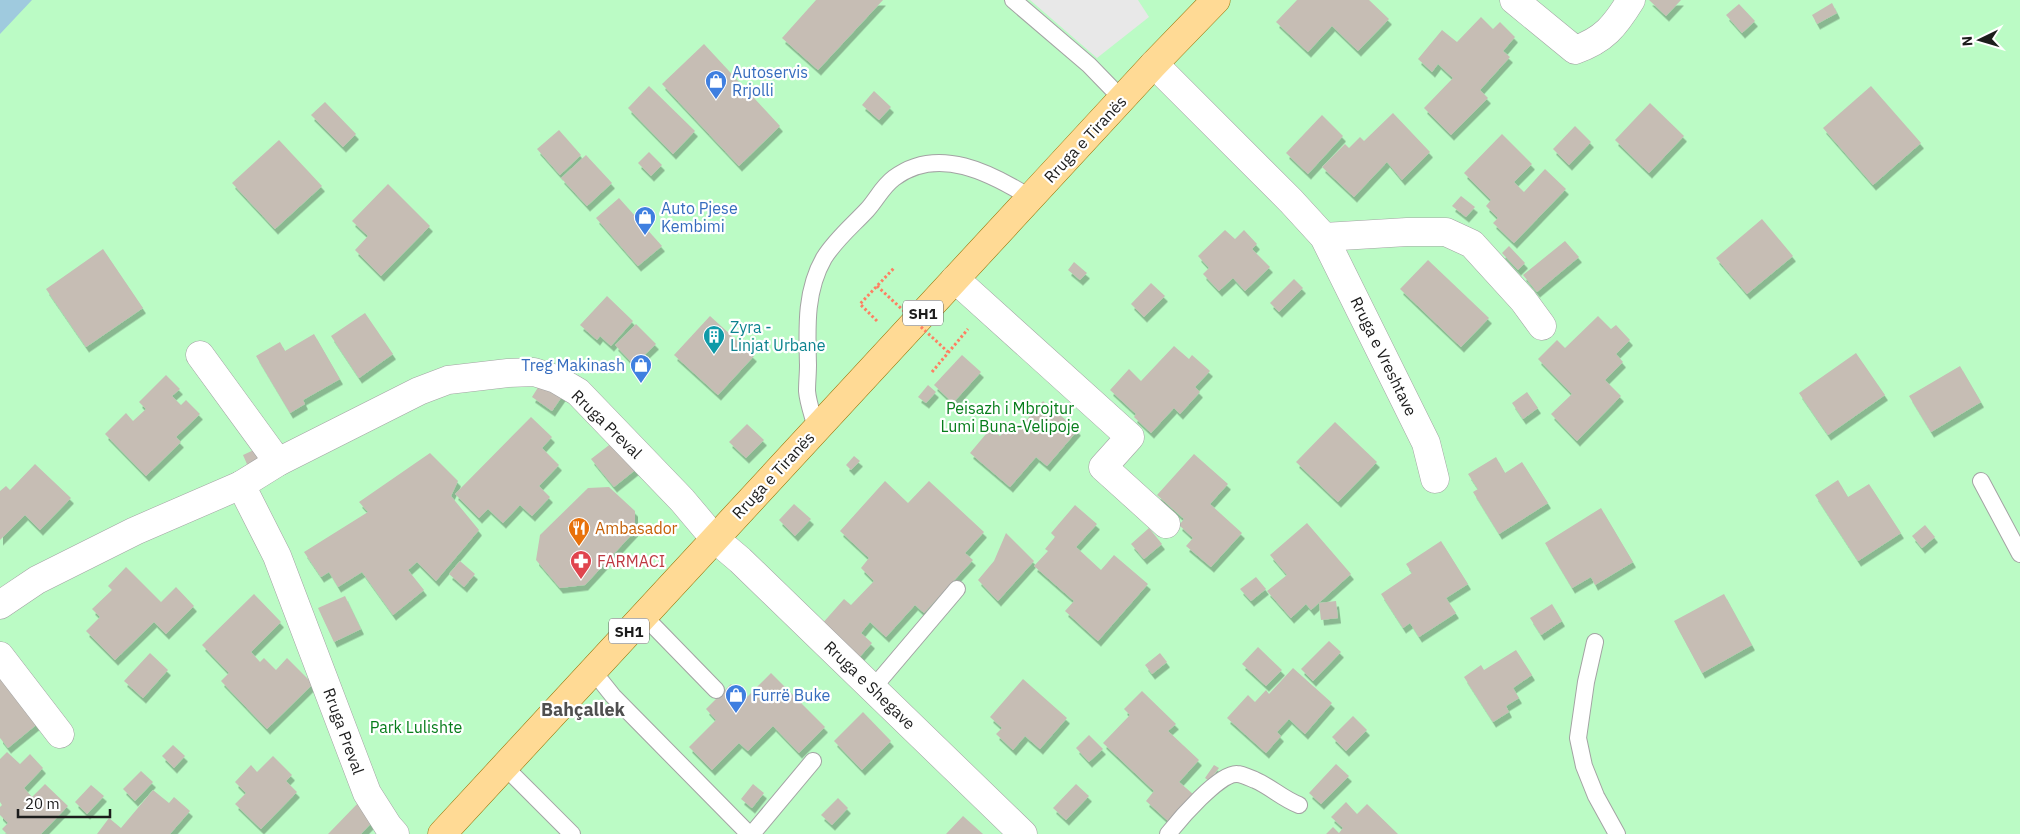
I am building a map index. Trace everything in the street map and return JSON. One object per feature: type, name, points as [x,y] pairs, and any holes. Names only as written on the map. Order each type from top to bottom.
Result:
[{"type":"main road","name":"Rruga e Tiranës","points":[[442,834],[816,428],[1123,100],[1154,64],[1216,0]]},
{"type":"street","points":[[1514,0],[1575,50],[1602,38],[1631,0]]},
{"type":"street","name":"Rruga e Vreshtave","points":[[1154,64],[1291,201],[1324,237],[1426,443],[1435,478]]},
{"type":"street","points":[[1324,237],[1407,232],[1446,232],[1472,244],[1523,300],[1542,326]]},
{"type":"street","points":[[955,280],[1130,437],[1103,467],[1166,524]]},
{"type":"street","points":[[200,355],[278,462]]},
{"type":"street","name":"Rruga Preval","points":[[0,605],[37,580],[135,531],[241,485],[278,462],[419,390],[448,380],[508,373],[534,372],[556,379],[578,392],[682,500],[714,538]]},
{"type":"street","name":"Rruga Preval","points":[[241,485],[277,556],[367,793],[395,834]]},
{"type":"street","name":"Rruga e Shegave","points":[[714,538],[740,560],[1023,834]]},
{"type":"street","points":[[0,656],[60,734]]},
{"type":"lane","points":[[1013,0],[1088,65],[1123,100]]},
{"type":"lane","points":[[816,428],[807,392],[807,323],[812,287],[833,245],[871,206],[882,189],[906,171],[926,164],[945,163],[964,166],[1001,179],[1031,198]]},
{"type":"lane","points":[[1981,481],[2020,554]]},
{"type":"lane","points":[[873,688],[957,589]]},
{"type":"lane","points":[[643,615],[716,690]]},
{"type":"lane","points":[[1595,642],[1586,682],[1578,738],[1584,766],[1596,796],[1617,834]]},
{"type":"lane","points":[[593,671],[613,696],[750,834],[812,761]]},
{"type":"lane","points":[[504,766],[572,834]]},
{"type":"lane","points":[[1168,834],[1193,805],[1227,776],[1237,774],[1257,781],[1288,801],[1299,805]]},
{"type":"path","points":[[881,325],[860,304],[896,267]]},
{"type":"path","points":[[877,286],[948,352]]},
{"type":"path","points":[[932,372],[970,326]]},
{"type":"green space","name":"Peisazh i Mbrojtur Lumi Buna-Velipoje","points":[[0,0],[2020,0],[2020,834],[0,834]]},
{"type":"shaded area","points":[[1030,0],[1138,0],[1149,17],[1097,58]]},
{"type":"water","points":[[0,0],[32,0],[0,34]]},
{"type":"building","points":[[816,0],[883,0],[818,70],[782,38]]},
{"type":"building","points":[[1297,0],[1369,0],[1389,19],[1358,51],[1332,26],[1308,52],[1276,22]]},
{"type":"building","points":[[1649,0],[1681,0],[1666,16]]},
{"type":"building","points":[[1832,3],[1837,13],[1817,24],[1812,15]]},
{"type":"building","points":[[1739,4],[1755,21],[1742,33],[1726,15]]},
{"type":"building","points":[[1481,17],[1493,29],[1500,22],[1515,37],[1503,51],[1510,57],[1480,90],[1488,98],[1451,135],[1424,108],[1453,78],[1438,64],[1432,72],[1418,59],[1442,30],[1457,42]]},
{"type":"building","points":[[704,44],[780,126],[739,166],[662,84]]},
{"type":"building","points":[[649,86],[695,131],[673,154],[628,108]]},
{"type":"building","points":[[1871,86],[1921,143],[1873,185],[1823,128]]},
{"type":"building","points":[[874,91],[891,107],[879,120],[862,105]]},
{"type":"building","points":[[325,102],[356,134],[343,147],[311,115]]},
{"type":"building","points":[[1650,103],[1684,136],[1649,173],[1615,140]]},
{"type":"building","points":[[1393,113],[1430,152],[1402,180],[1387,162],[1354,197],[1322,167],[1345,144],[1349,148],[1360,137],[1364,141]]},
{"type":"building","points":[[1322,115],[1343,136],[1308,174],[1286,153]]},
{"type":"building","points":[[1575,126],[1591,142],[1569,165],[1553,149]]},
{"type":"building","points":[[559,130],[581,155],[560,175],[537,149]]},
{"type":"building","points":[[1502,134],[1532,164],[1514,182],[1524,192],[1545,169],[1566,189],[1514,243],[1493,223],[1498,218],[1486,206],[1491,200],[1464,173]]},
{"type":"building","points":[[279,140],[322,186],[275,229],[232,183]]},
{"type":"building","points":[[649,152],[662,165],[651,176],[638,163]]},
{"type":"building","points":[[586,155],[612,183],[587,206],[561,178]]},
{"type":"building","points":[[388,184],[430,226],[381,276],[355,250],[368,236],[352,221]]},
{"type":"building","points":[[1461,196],[1475,207],[1466,217],[1452,206]]},
{"type":"building","points":[[619,198],[662,246],[638,266],[596,218]]},
{"type":"building","points":[[1762,219],[1793,256],[1747,294],[1716,258]]},
{"type":"building","points":[[1225,230],[1235,239],[1244,230],[1257,244],[1252,249],[1270,267],[1245,291],[1233,278],[1219,291],[1203,274],[1209,268],[1198,256]]},
{"type":"building","points":[[1565,241],[1579,257],[1537,292],[1523,275]]},
{"type":"building","points":[[1509,246],[1525,263],[1518,270],[1502,253]]},
{"type":"building","points":[[103,249],[143,308],[86,347],[46,289]]},
{"type":"building","points":[[1428,260],[1489,318],[1461,347],[1400,289]]},
{"type":"building","points":[[1074,262],[1087,273],[1080,280],[1068,270]]},
{"type":"building","points":[[1294,279],[1303,288],[1279,312],[1270,303]]},
{"type":"building","points":[[1151,283],[1165,296],[1144,317],[1131,304]]},
{"type":"building","points":[[607,296],[633,321],[611,346],[600,336],[597,340],[580,325]]},
{"type":"building","points":[[365,313],[393,354],[359,378],[331,336]]},
{"type":"building","name":"Zyra - Linjat Urbane","points":[[710,316],[754,356],[718,395],[674,355]]},
{"type":"building","points":[[1598,316],[1611,329],[1616,325],[1630,340],[1616,354],[1623,362],[1605,380],[1621,396],[1577,441],[1551,414],[1572,394],[1538,359],[1557,340],[1565,348]]},
{"type":"building","points":[[636,324],[656,344],[634,365],[615,345]]},
{"type":"building","points":[[314,334],[340,379],[303,400],[305,404],[290,413],[256,356],[280,342],[285,351]]},
{"type":"building","points":[[1174,346],[1189,359],[1192,355],[1210,371],[1195,387],[1200,392],[1180,414],[1174,408],[1151,433],[1134,417],[1136,414],[1110,390],[1129,369],[1141,381]]},
{"type":"building","points":[[1856,353],[1885,395],[1828,435],[1799,393]]},
{"type":"building","points":[[962,355],[981,372],[953,403],[934,385]]},
{"type":"building","points":[[1960,366],[1981,402],[1931,432],[1909,396]]},
{"type":"building","points":[[166,375],[180,389],[172,396],[181,405],[186,400],[200,414],[176,437],[181,442],[146,476],[105,434],[126,413],[133,421],[146,409],[139,402]]},
{"type":"building","points":[[542,381],[563,395],[552,411],[532,397]]},
{"type":"building","points":[[928,385],[936,392],[926,403],[918,397]]},
{"type":"building","points":[[1527,392],[1538,408],[1523,419],[1512,403]]},
{"type":"building","points":[[1043,401],[1078,430],[1047,466],[1036,457],[1010,487],[970,453],[991,428],[1000,436],[1010,425],[1017,431]]},
{"type":"building","points":[[531,417],[552,437],[542,448],[559,465],[539,486],[550,497],[532,516],[520,505],[503,523],[488,509],[479,518],[455,494]]},
{"type":"building","points":[[1335,422],[1377,462],[1338,502],[1296,462]]},
{"type":"building","points":[[747,424],[764,440],[746,458],[729,442]]},
{"type":"building","points":[[617,439],[639,467],[614,487],[591,459]]},
{"type":"building","points":[[265,445],[271,462],[250,471],[243,455]]},
{"type":"building","points":[[430,453],[458,481],[451,496],[479,530],[436,581],[417,562],[408,570],[424,590],[393,615],[362,572],[338,587],[329,572],[321,577],[304,552],[368,512],[359,502]]},
{"type":"building","points":[[1194,454],[1228,484],[1210,504],[1242,533],[1211,567],[1186,546],[1193,538],[1179,525],[1184,519],[1157,495]]},
{"type":"building","points":[[854,456],[860,461],[851,470],[846,465]]},
{"type":"building","points":[[1496,457],[1505,473],[1522,462],[1548,503],[1499,534],[1473,492],[1478,489],[1468,474]]},
{"type":"building","points":[[35,464],[71,498],[40,530],[25,515],[0,540],[0,491],[6,486],[10,490]]},
{"type":"building","points":[[1838,480],[1848,497],[1869,484],[1901,533],[1858,561],[1815,495]]},
{"type":"building","points":[[885,481],[908,503],[929,481],[984,532],[965,553],[973,560],[924,613],[915,605],[886,637],[870,622],[861,633],[872,643],[858,659],[821,625],[844,599],[851,605],[874,581],[861,568],[869,558],[840,531]]},
{"type":"building","name":"Ambasador","points":[[609,487],[635,511],[635,531],[585,585],[560,588],[536,560],[540,535],[588,488]]},
{"type":"building","points":[[794,504],[811,519],[795,536],[779,520]]},
{"type":"building","points":[[1075,505],[1097,524],[1076,547],[1101,570],[1114,555],[1148,584],[1098,641],[1065,611],[1074,601],[1034,566],[1048,551],[1045,549],[1055,537],[1051,533]]},
{"type":"building","points":[[1601,508],[1633,562],[1595,585],[1591,577],[1572,588],[1545,543]]},
{"type":"building","points":[[1307,523],[1351,574],[1311,610],[1306,604],[1291,618],[1267,591],[1287,575],[1270,555]]},
{"type":"building","points":[[1925,525],[1935,537],[1922,548],[1912,536]]},
{"type":"building","points":[[1149,528],[1162,544],[1144,559],[1131,544]]},
{"type":"building","points":[[1006,533],[1034,561],[998,601],[978,580],[994,561]]},
{"type":"building","points":[[1441,541],[1468,584],[1446,598],[1456,613],[1419,637],[1410,623],[1403,628],[1381,594],[1412,573],[1406,564]]},
{"type":"building","points":[[460,561],[475,574],[464,587],[449,574]]},
{"type":"building","points":[[126,567],[161,602],[176,587],[194,606],[166,634],[154,622],[115,660],[86,631],[100,617],[92,609],[112,590],[108,586]]},
{"type":"building","points":[[1256,577],[1266,589],[1251,601],[1240,589]]},
{"type":"building","points":[[254,594],[281,622],[251,652],[260,662],[264,658],[276,670],[287,658],[313,684],[267,729],[221,681],[229,673],[202,645]]},
{"type":"building","points":[[1724,594],[1752,645],[1702,673],[1674,621]]},
{"type":"building","points":[[345,596],[361,629],[334,642],[318,608]]},
{"type":"building","points":[[1336,601],[1338,618],[1321,620],[1319,603]]},
{"type":"building","points":[[1552,604],[1562,621],[1541,635],[1530,618]]},
{"type":"building","points":[[1329,641],[1341,652],[1313,681],[1301,669]]},
{"type":"building","points":[[1258,647],[1282,670],[1266,686],[1242,664]]},
{"type":"building","points":[[1516,650],[1532,675],[1513,688],[1519,698],[1506,706],[1509,712],[1493,722],[1464,677],[1481,665],[1484,670]]},
{"type":"building","points":[[150,653],[168,670],[143,698],[124,681]]},
{"type":"building","points":[[1160,653],[1167,662],[1152,674],[1145,665]]},
{"type":"building","points":[[1293,668],[1332,703],[1305,734],[1289,719],[1277,732],[1281,736],[1266,753],[1227,718],[1248,695],[1255,702],[1266,690],[1269,694]]},
{"type":"building","points":[[0,670],[41,721],[8,748],[0,738]]},
{"type":"building","points":[[771,673],[825,727],[799,753],[773,726],[748,751],[739,743],[712,770],[689,747],[716,720],[706,709],[731,684],[745,699]]},
{"type":"building","points":[[1023,679],[1067,718],[1040,749],[1025,736],[1013,750],[996,734],[1002,728],[990,717]]},
{"type":"building","points":[[1142,691],[1176,724],[1168,731],[1199,760],[1179,782],[1193,794],[1168,821],[1146,801],[1154,791],[1103,743],[1130,715],[1124,709]]},
{"type":"building","points":[[863,712],[891,741],[862,770],[834,741]]},
{"type":"building","points":[[1353,716],[1367,730],[1346,751],[1332,737]]},
{"type":"building","points":[[1089,735],[1103,749],[1089,762],[1076,748]]},
{"type":"building","points":[[173,745],[185,756],[174,768],[162,756]]},
{"type":"building","points":[[7,752],[20,764],[30,754],[43,768],[24,788],[32,797],[45,784],[68,806],[41,834],[7,834],[2,829],[8,823],[0,815],[0,807],[2,805],[0,802],[0,759]]},
{"type":"building","points":[[273,756],[292,775],[286,781],[297,792],[261,829],[235,804],[246,793],[235,782],[251,765],[257,772]]},
{"type":"building","points":[[1336,764],[1349,776],[1321,804],[1309,793]]},
{"type":"building","points":[[1214,765],[1219,768],[1209,781],[1205,778]]},
{"type":"building","points":[[141,771],[153,782],[135,801],[123,789]]},
{"type":"building","points":[[753,784],[764,793],[752,808],[741,799]]},
{"type":"building","points":[[1076,784],[1089,796],[1066,820],[1053,808]]},
{"type":"building","points":[[91,785],[104,796],[87,814],[75,802]]},
{"type":"building","points":[[153,790],[169,803],[174,797],[190,811],[170,834],[97,834],[109,818],[121,828]]},
{"type":"building","points":[[838,798],[848,808],[832,825],[821,815]]},
{"type":"building","points":[[360,801],[377,817],[361,834],[328,834]]},
{"type":"building","points":[[1346,802],[1357,814],[1367,804],[1398,834],[1326,834],[1333,827],[1339,833],[1343,828],[1331,817]]},
{"type":"building","points":[[963,816],[983,834],[946,834]]},
{"type":"place","name":"Autoservis Rrjolli","points":[[716,100]]},
{"type":"place","name":"Auto Pjese Kembimi","points":[[645,236]]},
{"type":"place","name":"Zyra - Linjat Urbane","points":[[714,355]]},
{"type":"place","name":"Treg Makinash","points":[[641,384]]},
{"type":"place","name":"Ambasador","points":[[579,547]]},
{"type":"place","name":"FARMACI","points":[[581,580]]},
{"type":"place","name":"Furrë Buke","points":[[736,714]]},
{"type":"district","name":"Bahçallek","points":[[583,709]]},
{"type":"park label","name":"Park Lulishte","points":[[416,727]]}]
